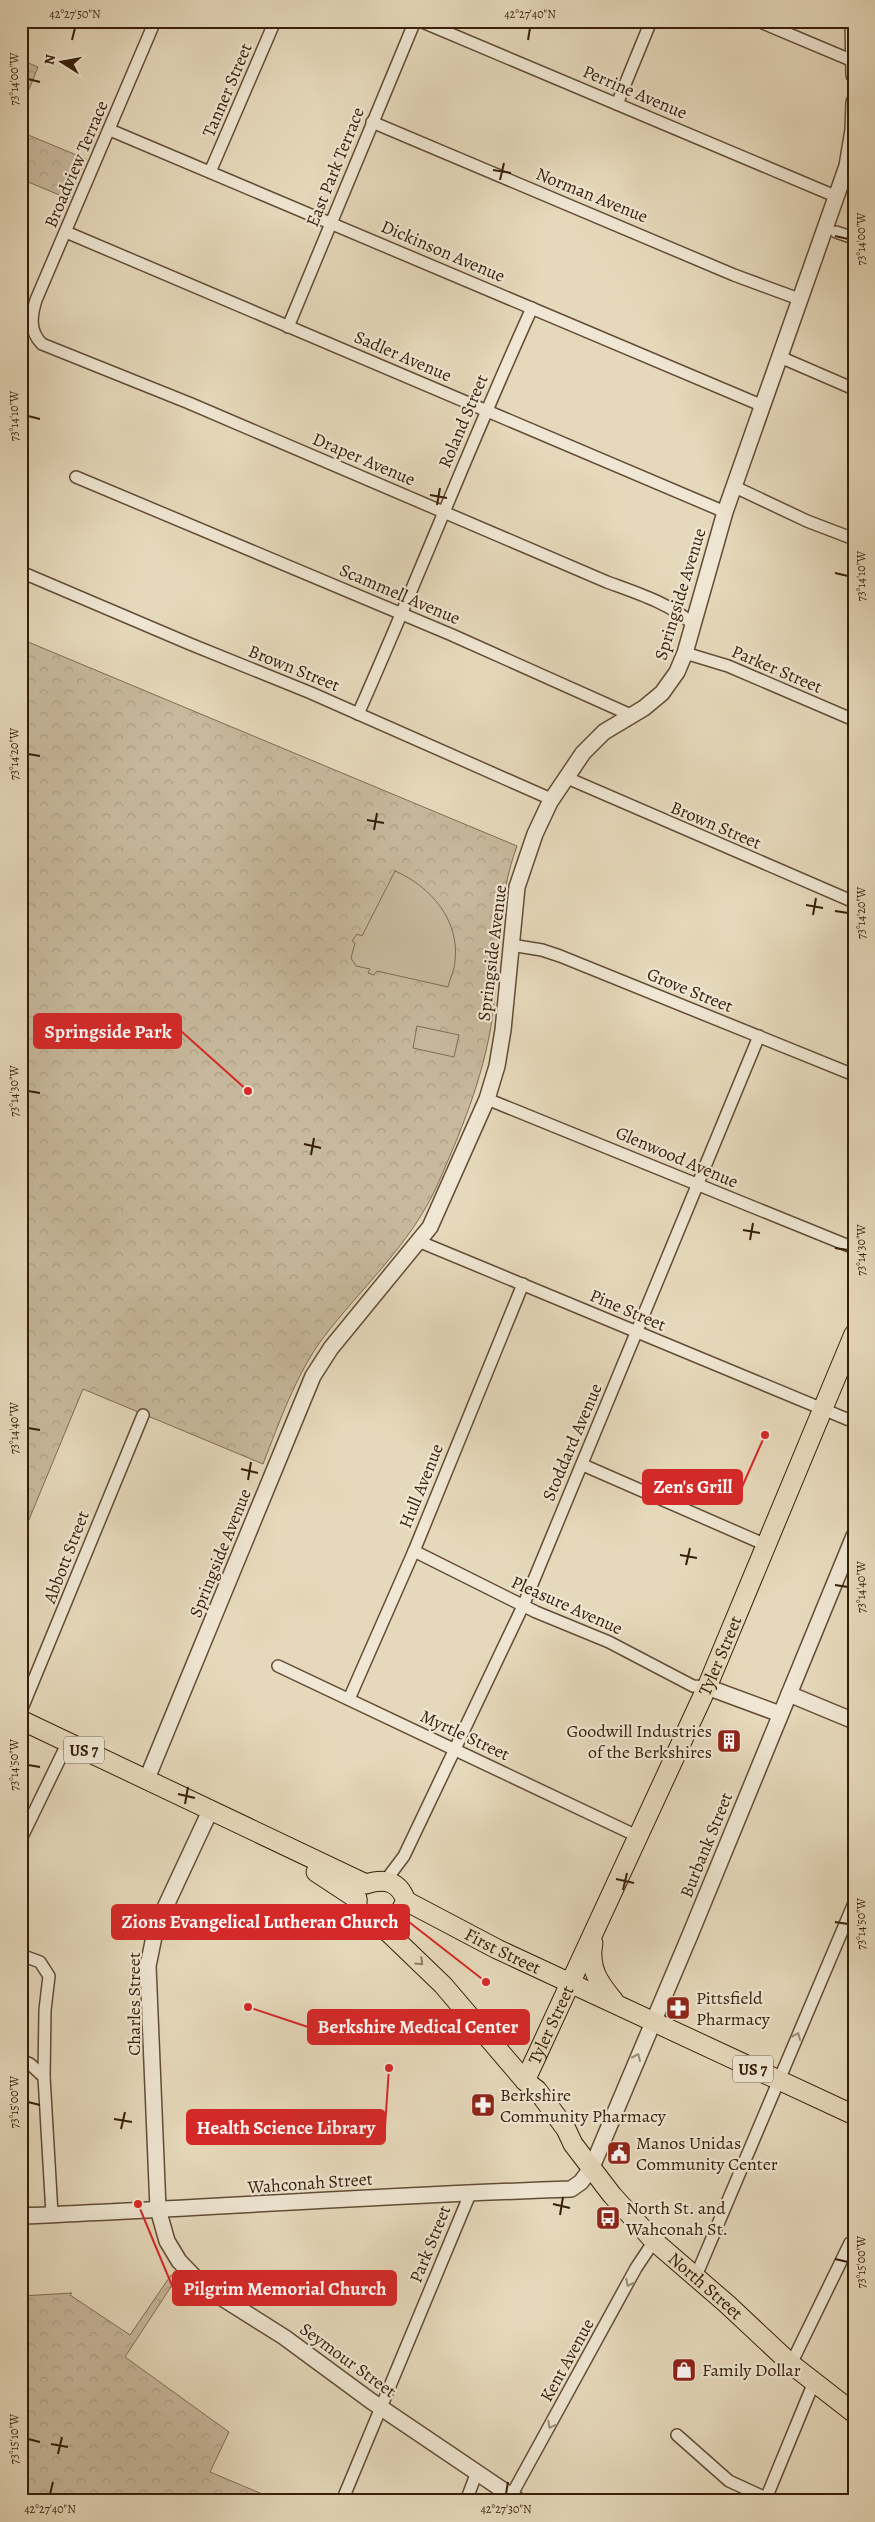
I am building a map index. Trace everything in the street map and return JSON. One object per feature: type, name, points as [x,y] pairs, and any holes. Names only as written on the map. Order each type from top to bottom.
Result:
[{"type":"main road","name":"Tyler Street","points":[[525,2081],[572,1983],[637,1836],[707,1687],[854,1334]]},
{"type":"main road","name":"US 7","points":[[21,1720],[271,1840],[361,1892]]},
{"type":"main road","points":[[361,1892],[377,1880],[398,1895],[394,1923],[384,1929]]},
{"type":"main road","name":"North Street","points":[[361,1892],[357,1908],[361,1918],[369,1926],[384,1929],[444,1985],[525,2081],[533,2101],[559,2139],[573,2144],[612,2195],[654,2241],[696,2276],[791,2364],[854,2413]]},
{"type":"main road","name":"First Street","points":[[398,1895],[452,1926],[854,2116]]},
{"type":"main road","points":[[596,1928],[591,1958],[594,1974],[617,2004]]},
{"type":"street","name":"Broadview Terrace","points":[[32,321],[32,314],[39,292],[110,130],[155,21]]},
{"type":"street","name":"Tanner Street","points":[[210,172],[275,21]]},
{"type":"street","name":"East Park Terrace","points":[[288,327],[415,21]]},
{"type":"street","name":"Perrine Avenue","points":[[420,21],[835,196]]},
{"type":"street","points":[[617,104],[651,21]]},
{"type":"street","points":[[758,21],[853,61]]},
{"type":"street","points":[[853,21],[854,75]]},
{"type":"street","name":"Springside Avenue","points":[[146,1781],[314,1376],[331,1348],[430,1227],[487,1098],[497,1066],[517,887],[535,834],[565,777],[583,753],[604,732],[633,716],[662,693],[676,672],[685,653],[725,512],[851,155],[854,102]]},
{"type":"street","name":"Norman Avenue","points":[[372,122],[734,275],[799,299]]},
{"type":"street","name":"Dickinson Avenue","points":[[110,130],[763,406]]},
{"type":"street","name":"Sadler Avenue","points":[[66,232],[725,512]]},
{"type":"street","points":[[836,232],[854,238]]},
{"type":"street","name":"Roland Street","points":[[358,714],[402,614],[486,410],[532,308]]},
{"type":"street","name":"Draper Avenue","points":[[32,321],[34,336],[42,344],[651,598],[673,609],[693,624]]},
{"type":"street","points":[[780,357],[854,389]]},
{"type":"street","name":"Scammell Avenue","points":[[76,477],[552,678],[633,716]]},
{"type":"street","points":[[735,487],[771,505],[854,539]]},
{"type":"street","name":"Brown Street","points":[[21,572],[358,714],[552,799]]},
{"type":"street","name":"Parker Street","points":[[685,653],[728,666],[854,720]]},
{"type":"street","name":"Brown Street","points":[[565,777],[695,835],[854,902]]},
{"type":"street","name":"Grove Street","points":[[511,945],[560,956],[854,1075]]},
{"type":"street","name":"Stoddard Avenue","points":[[398,1895],[404,1856],[523,1606],[583,1466],[759,1036]]},
{"type":"street","name":"Glenwood Avenue","points":[[487,1098],[585,1137],[696,1186],[854,1248]]},
{"type":"street","name":"Pine Street","points":[[418,1242],[854,1422]]},
{"type":"street","name":"Hull Avenue","points":[[348,1700],[414,1551],[523,1284]]},
{"type":"street","name":"Abbott Street","points":[[21,1711],[143,1415]]},
{"type":"street","points":[[583,1466],[766,1545]]},
{"type":"street","name":"Burbank Street","points":[[592,2167],[854,1536]]},
{"type":"street","name":"Pleasure Avenue","points":[[414,1551],[523,1606],[609,1642],[693,1686],[707,1687]]},
{"type":"street","name":"Myrtle Street","points":[[278,1666],[637,1836]]},
{"type":"street","points":[[707,1687],[780,1714]]},
{"type":"street","points":[[789,1694],[854,1721]]},
{"type":"street","points":[[21,1839],[68,1742]]},
{"type":"street","name":"Charles Street","points":[[158,2209],[149,1995],[150,1953],[156,1927],[210,1810]]},
{"type":"street","points":[[696,2276],[854,1903]]},
{"type":"street","points":[[21,1955],[40,1962],[49,1976],[45,2010],[44,2077],[52,2214]]},
{"type":"street","points":[[21,2060],[30,2064],[44,2077]]},
{"type":"street","name":"Wahconah Street","points":[[21,2216],[259,2206],[328,2199],[571,2189],[581,2182],[592,2167]]},
{"type":"street","name":"Park Street","points":[[342,2501],[470,2194]]},
{"type":"street","name":"Seymour Street","points":[[158,2209],[168,2241],[179,2261],[203,2286],[284,2337],[382,2408],[515,2498]]},
{"type":"street","name":"Kent Avenue","points":[[515,2498],[636,2268],[654,2241]]},
{"type":"street","points":[[791,2364],[850,2242]]},
{"type":"street","points":[[677,2436],[728,2481],[766,2500],[814,2382]]},
{"type":"street","points":[[466,2501],[477,2472]]},
{"type":"green space","points":[[21,60],[38,67],[21,109]]},
{"type":"green space","points":[[21,132],[86,159],[69,199],[21,179]]},
{"type":"green space","points":[[21,639],[517,846],[505,889],[495,998],[488,1042],[477,1085],[454,1147],[436,1188],[412,1229],[384,1266],[323,1338],[313,1353],[296,1383],[263,1464],[83,1389],[21,1539]]},
{"type":"green space","points":[[395,871],[408,877],[431,895],[447,918],[453,932],[455,946],[455,964],[448,987],[377,971],[374,975],[368,973],[370,969],[356,966],[351,958],[355,943],[352,941],[357,934],[362,936]]},
{"type":"green space","points":[[417,1026],[459,1035],[454,1057],[413,1048]]},
{"type":"green space","points":[[171,2275],[176,2279],[125,2357],[229,2432],[210,2472],[279,2501],[21,2501],[21,2296],[72,2293],[70,2295],[130,2335]]},
{"type":"place","name":"Springside Park","points":[[248,1091]]},
{"type":"place","name":"Zen's Grill","points":[[765,1435]]},
{"type":"place","name":"Goodwill Industries of the Berkshires","points":[[729,1741]]},
{"type":"place","name":"Zions Evangelical Lutheran Church","points":[[486,1982]]},
{"type":"place","name":"Berkshire Medical Center","points":[[248,2007]]},
{"type":"place","name":"Pittsfield Pharmacy","points":[[678,2008]]},
{"type":"place","name":"Health Science Library","points":[[389,2068]]},
{"type":"place","name":"Berkshire Community Pharmacy","points":[[483,2105]]},
{"type":"place","name":"Manos Unidas Community Center","points":[[619,2153]]},
{"type":"place","name":"Pilgrim Memorial Church","points":[[138,2204]]},
{"type":"place","name":"North St. and Wahconah St.","points":[[608,2218]]},
{"type":"place","name":"Family Dollar","points":[[684,2370]]}]
